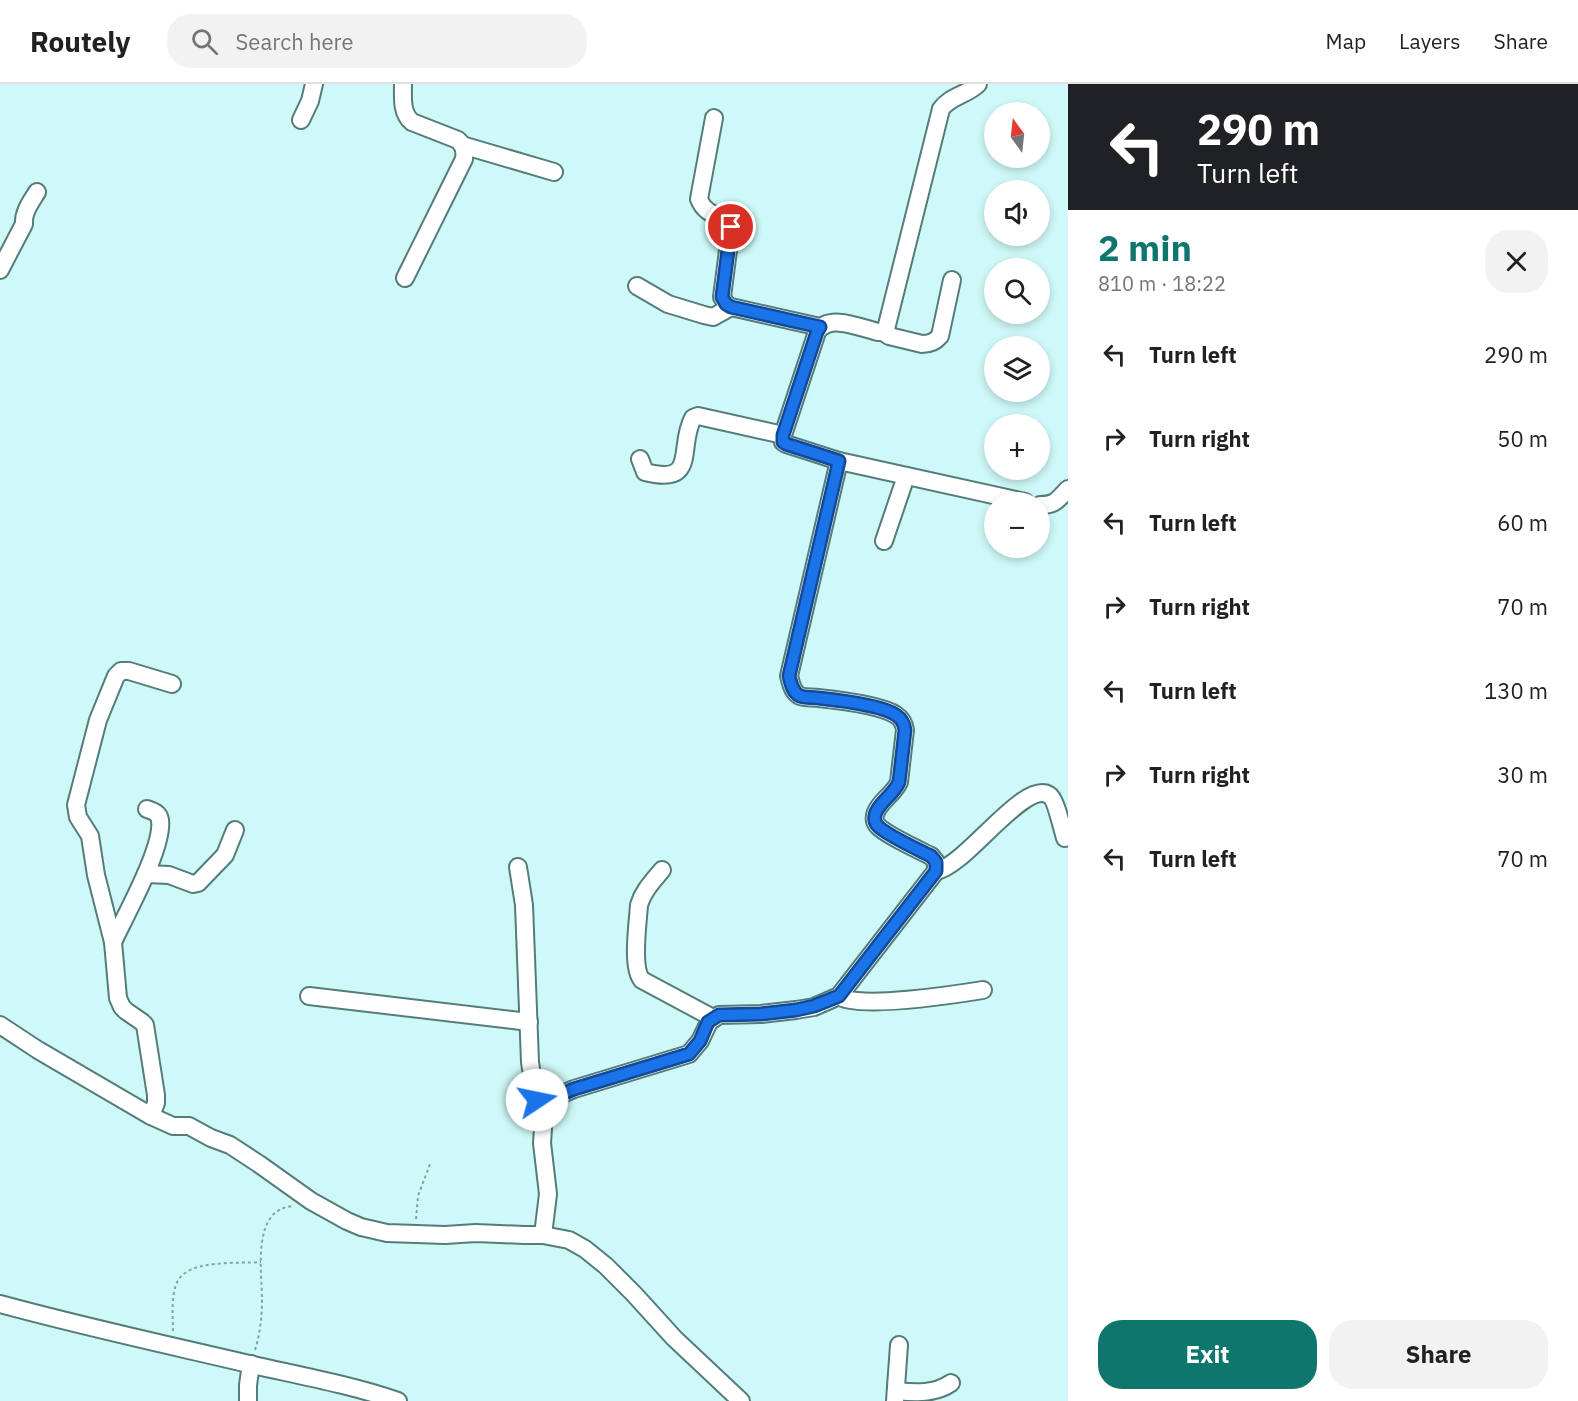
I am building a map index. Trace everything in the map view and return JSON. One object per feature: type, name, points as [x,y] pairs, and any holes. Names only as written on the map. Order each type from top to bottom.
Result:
[{"type":"street","points":[[301,120],[310,101],[314,84]]},
{"type":"street","points":[[403,84],[404,111],[408,119],[458,140],[465,152],[464,159],[405,278]]},
{"type":"street","points":[[883,332],[886,329],[941,109],[949,100],[978,84]]},
{"type":"street","points":[[714,118],[699,199],[707,212],[726,219],[730,223],[731,232],[722,297],[726,304],[820,327],[833,322],[927,344],[937,340],[940,336],[952,280]]},
{"type":"street","points":[[462,145],[554,172]]},
{"type":"street","points":[[0,270],[24,224],[23,218],[37,192]]},
{"type":"street","points":[[637,286],[668,304],[704,315],[713,317],[731,307]]},
{"type":"street","points":[[820,327],[783,435],[783,442],[839,461],[984,493]]},
{"type":"street","points":[[640,459],[645,472],[666,476],[675,474],[684,456],[690,423],[693,418],[699,416],[783,435]]},
{"type":"street","points":[[543,1235],[548,1194],[542,1143],[547,1104],[555,1097],[574,1089],[689,1054],[700,1041],[708,1022],[713,1018],[724,1014],[761,1014],[796,1010],[839,996],[936,871],[936,862],[931,856],[881,830],[875,820],[878,809],[897,788],[899,782],[905,730],[901,719],[886,710],[844,701],[800,696],[792,687],[789,676],[839,461]]},
{"type":"street","points":[[884,541],[906,476]]},
{"type":"street","points":[[1050,504],[1058,501],[1068,489]]},
{"type":"street","points":[[151,1116],[156,1095],[145,1025],[122,1007],[118,998],[113,942],[96,876],[90,836],[78,817],[76,805],[98,720],[116,676],[125,670],[172,684]]},
{"type":"street","points":[[936,871],[943,870],[975,845],[1000,819],[1024,799],[1042,793],[1048,794],[1053,800],[1065,838]]},
{"type":"street","points":[[113,942],[155,850],[160,830],[160,818],[157,813],[147,808]]},
{"type":"street","points":[[146,874],[170,875],[194,884],[198,883],[225,855],[235,830]]},
{"type":"street","points":[[518,867],[524,905],[530,1062],[534,1089],[540,1105],[545,1108]]},
{"type":"street","points":[[662,870],[641,896],[636,963],[638,976],[713,1018]]},
{"type":"street","points":[[839,996],[844,1000],[871,1002],[946,996],[983,990]]},
{"type":"street","points":[[309,996],[529,1022]]},
{"type":"street","points":[[0,1025],[151,1116],[172,1126],[189,1126],[230,1145],[311,1201],[361,1227],[387,1233],[543,1235],[569,1240],[595,1257],[634,1294],[674,1338],[741,1401]]},
{"type":"street","points":[[0,1304],[98,1329],[316,1378],[398,1401]]},
{"type":"street","points":[[899,1345],[896,1396],[932,1392],[951,1383]]},
{"type":"street","points":[[248,1401],[251,1364]]},
{"type":"path","points":[[415,1234],[418,1196],[430,1164]]},
{"type":"path","points":[[251,1364],[261,1319],[263,1233],[272,1216],[282,1208],[311,1201]]},
{"type":"path","points":[[172,1346],[175,1289],[180,1276],[206,1265],[261,1262]]},
{"type":"route","points":[[537,1100],[545,1108],[555,1097],[574,1089],[689,1054],[700,1041],[708,1022],[719,1015],[796,1010],[839,996],[937,867],[931,856],[881,830],[875,820],[878,809],[897,788],[899,782],[905,730],[901,719],[886,710],[844,701],[800,696],[792,687],[789,676],[839,461],[783,442],[783,435],[820,327],[726,304],[722,297],[731,227]]}]
